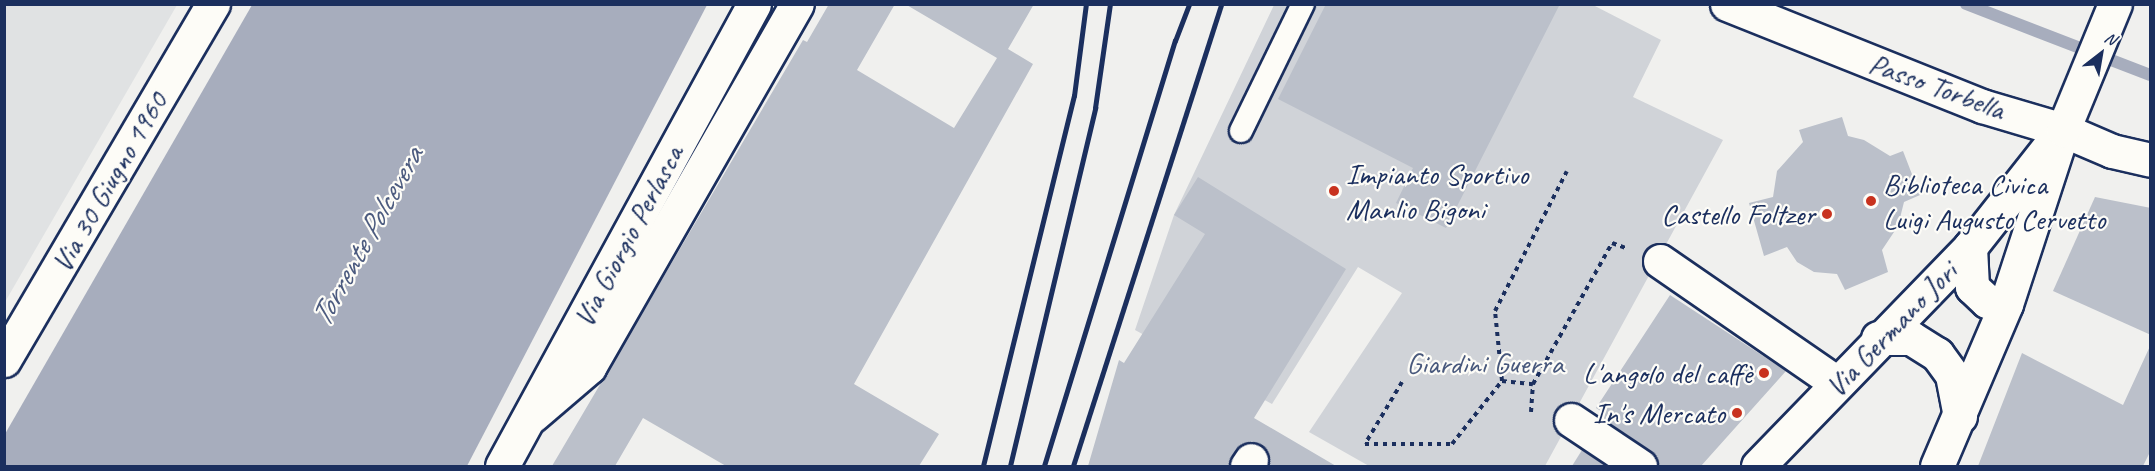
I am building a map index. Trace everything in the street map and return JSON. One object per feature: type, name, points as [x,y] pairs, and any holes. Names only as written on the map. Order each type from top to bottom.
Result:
[{"type":"main road","name":"Via 30 Giugno 1960","points":[[4,360],[213,4]]},
{"type":"main road","name":"Via Giorgio Perlasca","points":[[502,466],[754,4]]},
{"type":"main road","points":[[532,414],[589,367],[797,4]]},
{"type":"main road","name":"Passo Torbella","points":[[1726,4],[1982,106],[2066,122],[2112,152],[2151,160]]},
{"type":"main road","points":[[1937,466],[2006,304],[2066,122],[2114,8]]},
{"type":"main road","name":"Via Germano Jori","points":[[1758,466],[1878,338],[1970,247],[2066,122]]},
{"type":"main road","points":[[1970,247],[1972,287],[1987,301],[2006,304]]},
{"type":"main road","points":[[1660,261],[1837,383]]},
{"type":"main road","points":[[1878,338],[1911,338],[1937,354],[1952,375],[1960,416]]},
{"type":"main road","points":[[1571,420],[1640,466]]},
{"type":"lane","points":[[1241,131],[1303,4]]},
{"type":"path","points":[[1402,382],[1365,444],[1452,444],[1502,381],[1495,311],[1567,171]]},
{"type":"path","points":[[1571,420],[1542,425],[1531,416],[1533,384],[1612,243],[1660,261]]},
{"type":"path","points":[[1502,381],[1533,384]]},
{"type":"shaded area","points":[[4,5],[177,5],[5,302]]},
{"type":"green space","name":"Giardini Guerra","points":[[1274,5],[1593,5],[1661,40],[1633,97],[1723,140],[1545,466],[1369,466],[1309,432],[1402,293],[1358,267],[1272,404],[1135,330],[1174,215]]},
{"type":"water","name":"Torrente Polcevera","points":[[252,5],[707,5],[467,466],[5,466],[5,434]]},
{"type":"building","points":[[829,4],[895,4],[857,70],[954,128],[997,58],[905,4],[1034,4],[1008,49],[1033,64],[854,384],[939,434],[919,466],[726,466],[643,418],[615,466],[552,466],[803,40],[807,42]]},
{"type":"building","points":[[1326,4],[1560,4],[1446,228],[1396,203],[1413,168],[1278,99]]},
{"type":"building","name":"Castello Foltzer","points":[[1842,117],[1848,136],[1864,140],[1890,156],[1903,151],[1920,195],[1904,202],[1898,226],[1882,250],[1888,272],[1845,290],[1837,274],[1814,272],[1797,262],[1787,247],[1764,256],[1749,203],[1773,197],[1777,171],[1803,142],[1799,130]]},
{"type":"building","points":[[1198,177],[1346,269],[1254,418],[1336,466],[1268,466],[1267,451],[1252,441],[1236,449],[1229,466],[1088,466],[1119,360],[1124,363],[1205,234],[1174,215]]},
{"type":"building","points":[[2095,197],[2151,208],[2151,335],[2053,291]]},
{"type":"building","points":[[1670,295],[1786,371],[1701,466],[1659,466],[1651,451],[1601,417],[1604,413],[1596,408]]},
{"type":"building","points":[[2151,344],[2151,450],[2143,466],[1978,466],[2022,353],[2123,405]]},
{"type":"building","points":[[1582,450],[1607,466],[1572,466]]},
{"type":"waterway","points":[[1966,4],[2150,75]]},
{"type":"railway","points":[[983,466],[1074,96],[1086,4]]},
{"type":"railway","points":[[1010,466],[1095,108],[1110,4]]},
{"type":"railway","points":[[1044,466],[1175,41],[1189,4]]},
{"type":"railway","points":[[1073,466],[1221,4]]},
{"type":"place","name":"Impianto Sportivo Manlio Bigoni","points":[[1334,191]]},
{"type":"place","name":"Biblioteca Civica Luigi Augusto Cervetto","points":[[1871,201]]},
{"type":"place","name":"Castello Foltzer","points":[[1827,214]]},
{"type":"place","name":"L'angolo del caffè","points":[[1764,373]]},
{"type":"place","name":"In's Mercato","points":[[1737,413]]}]
